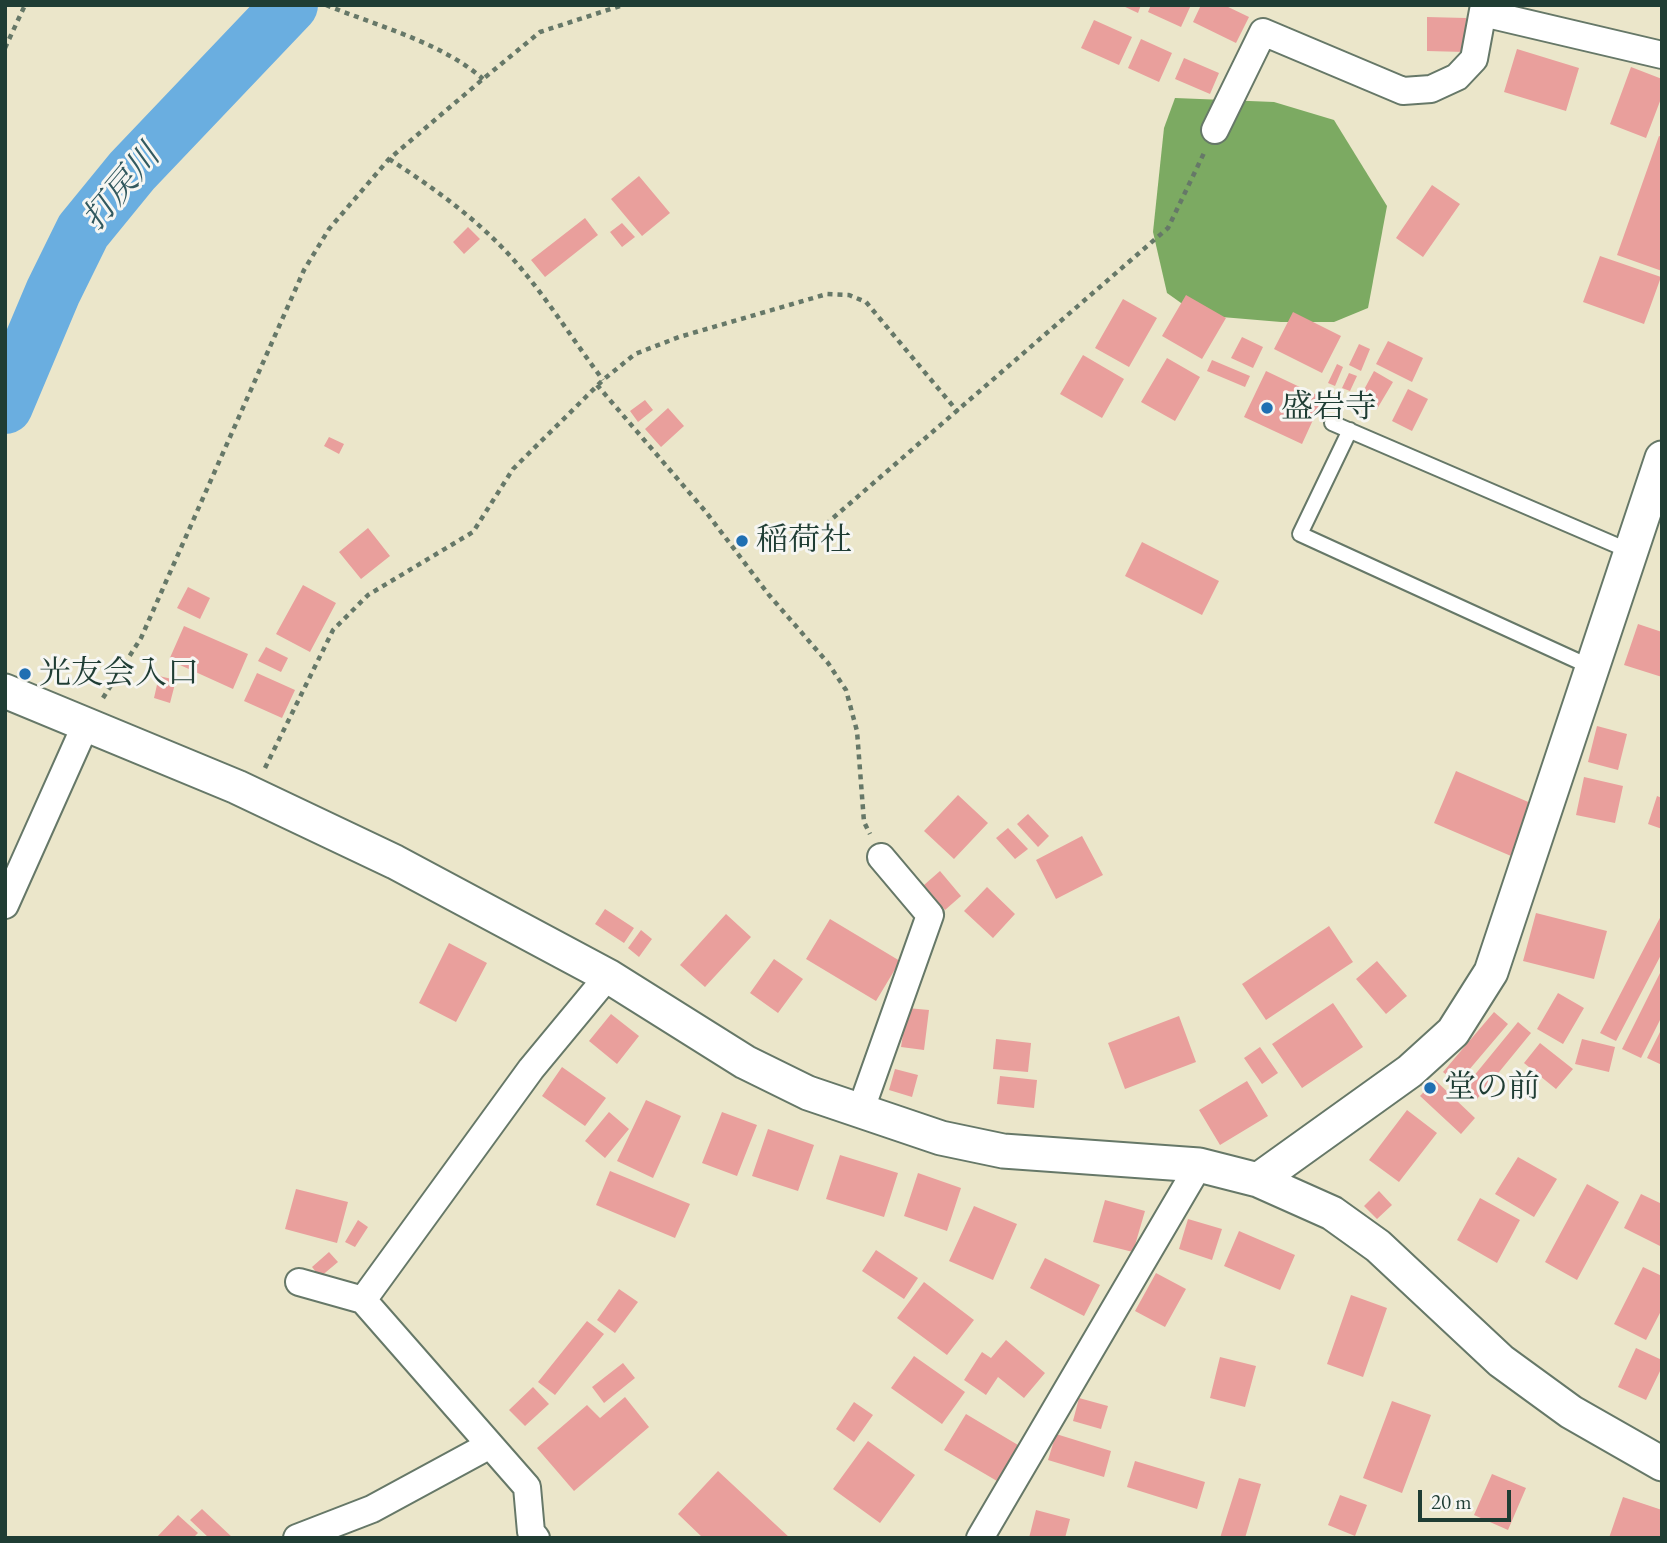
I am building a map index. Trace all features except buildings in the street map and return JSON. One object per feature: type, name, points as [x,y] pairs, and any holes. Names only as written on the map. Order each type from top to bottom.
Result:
[{"type":"street","points":[[1215,130],[1263,32],[1403,91],[1431,89],[1457,77],[1474,59],[1483,9],[1662,55]]},
{"type":"street","points":[[1258,1180],[1410,1071],[1453,1032],[1491,972],[1662,458]]},
{"type":"street","points":[[5,691],[252,794],[395,862],[608,976],[745,1062],[808,1093],[941,1138],[1003,1151],[1199,1166],[1258,1180],[1332,1213],[1378,1246],[1502,1361],[1571,1412],[1662,1464]]},
{"type":"street","points":[[5,905],[86,724]]},
{"type":"street","points":[[860,1112],[930,915],[881,857]]},
{"type":"street","points":[[363,1300],[531,1069],[608,976]]},
{"type":"street","points":[[980,1538],[1199,1166]]},
{"type":"street","points":[[299,1282],[363,1300],[527,1488],[531,1532],[536,1538]]},
{"type":"street","points":[[297,1538],[372,1509],[490,1445]]},
{"type":"lane","points":[[1332,423],[1632,552]]},
{"type":"lane","points":[[1350,430],[1300,534],[1594,668]]},
{"type":"path","points":[[5,48],[26,5]]},
{"type":"path","points":[[326,5],[429,47],[469,67],[483,79]]},
{"type":"path","points":[[86,724],[141,638],[304,270],[329,229],[389,159],[540,32],[623,5]]},
{"type":"path","points":[[803,544],[1168,228],[1215,130]]},
{"type":"path","points":[[389,159],[427,184],[480,226],[523,270],[603,380]]},
{"type":"path","points":[[252,794],[333,630],[368,594],[473,532],[513,468],[597,385],[635,354],[679,337],[827,294],[849,295],[866,302],[958,412]]},
{"type":"path","points":[[597,385],[706,512],[769,594],[828,663],[846,690],[858,731],[864,822],[881,857]]},
{"type":"green space","points":[[1175,98],[1274,102],[1334,120],[1387,206],[1368,308],[1334,322],[1281,322],[1198,315],[1167,293],[1153,232],[1164,128]]},
{"type":"waterway","name":"打戻川","points":[[5,406],[53,292],[83,231],[132,171],[290,5]]},
{"type":"place","name":"盛岩寺","points":[[1267,408]]},
{"type":"place","name":"稲荷社","points":[[742,541]]},
{"type":"place","name":"光友会入口","points":[[25,674]]},
{"type":"place","name":"堂の前","points":[[1430,1088]]}]
